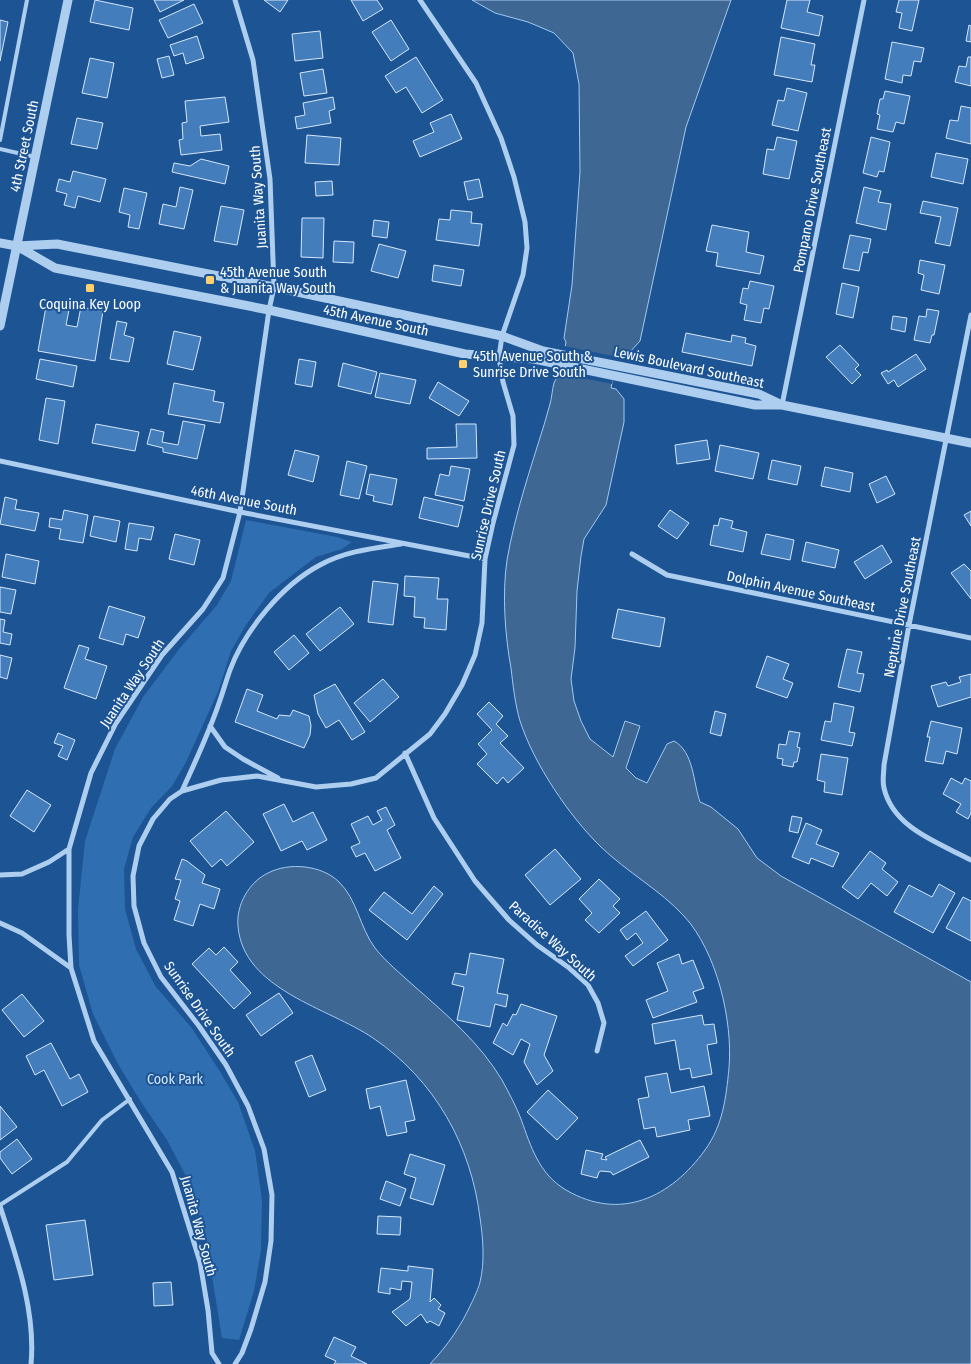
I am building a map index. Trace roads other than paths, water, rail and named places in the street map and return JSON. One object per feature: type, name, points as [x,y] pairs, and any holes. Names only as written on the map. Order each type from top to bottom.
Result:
[{"type":"street","name":"4th Street South","points":[[0,319],[68,0]]},
{"type":"street","name":"Juanita Way South","points":[[219,1364],[212,1353],[208,1310],[200,1262],[172,1172],[94,1042],[71,968],[69,848],[91,772],[116,723],[162,655],[203,609],[223,578],[240,512],[269,310],[274,287],[270,179],[262,116],[253,60],[235,0]]},
{"type":"street","name":"Sunrise Drive South","points":[[235,1364],[242,1353],[265,1282],[272,1241],[272,1195],[264,1149],[248,1106],[226,1065],[161,977],[144,943],[134,906],[133,876],[139,846],[152,819],[170,799],[182,791],[221,780],[257,776],[316,787],[351,784],[376,778],[430,734],[462,685],[472,662],[482,623],[485,559],[514,445],[512,416],[499,357],[502,336],[523,275],[528,248],[525,222],[514,177],[501,138],[476,83],[420,0]]},
{"type":"street","name":"Pompano Drive Southeast","points":[[782,405],[864,0]]},
{"type":"street","name":"45th Avenue South","points":[[0,243],[17,246],[57,244],[274,287],[502,336]]},
{"type":"street","name":"45th Avenue South","points":[[17,246],[54,268],[269,310],[465,354],[499,357]]},
{"type":"street","name":"Neptune Drive Southeast","points":[[971,315],[909,625],[884,765],[884,788],[894,810],[913,829],[971,860]]},
{"type":"street","name":"Lewis Boulevard Southeast","points":[[502,336],[543,351],[759,394],[782,405]]},
{"type":"street","name":"Lewis Boulevard Southeast","points":[[499,357],[534,359],[755,405],[782,405],[971,443]]},
{"type":"street","name":"46th Avenue South","points":[[0,461],[240,512],[485,559]]},
{"type":"street","points":[[182,791],[210,726],[230,669],[244,641],[263,614],[288,587],[321,564],[357,551],[407,543]]},
{"type":"street","name":"Dolphin Avenue Southeast","points":[[632,554],[667,575],[971,638]]},
{"type":"street","points":[[210,726],[225,747],[282,781]]},
{"type":"street","name":"Paradise Way South","points":[[405,753],[434,818],[475,880],[509,920],[588,985],[598,1003],[604,1024],[597,1050]]},
{"type":"street","points":[[0,875],[22,874],[48,862],[69,848]]},
{"type":"street","points":[[0,923],[22,933],[71,968]]},
{"type":"street","points":[[0,1205],[21,1274],[33,1343],[31,1364]]},
{"type":"lane","points":[[0,140],[27,0]]},
{"type":"lane","points":[[0,149],[36,157]]},
{"type":"lane","points":[[0,1205],[67,1162],[102,1120],[130,1100]]},
{"type":"place","name":"45th Avenue South & Juanita Way South","points":[[210,280]]},
{"type":"place","name":"Coquina Key Loop","points":[[90,288]]},
{"type":"place","name":"45th Avenue South & Sunrise Drive South","points":[[463,364]]},
{"type":"park label","name":"Cook Park","points":[[175,1079]]}]
